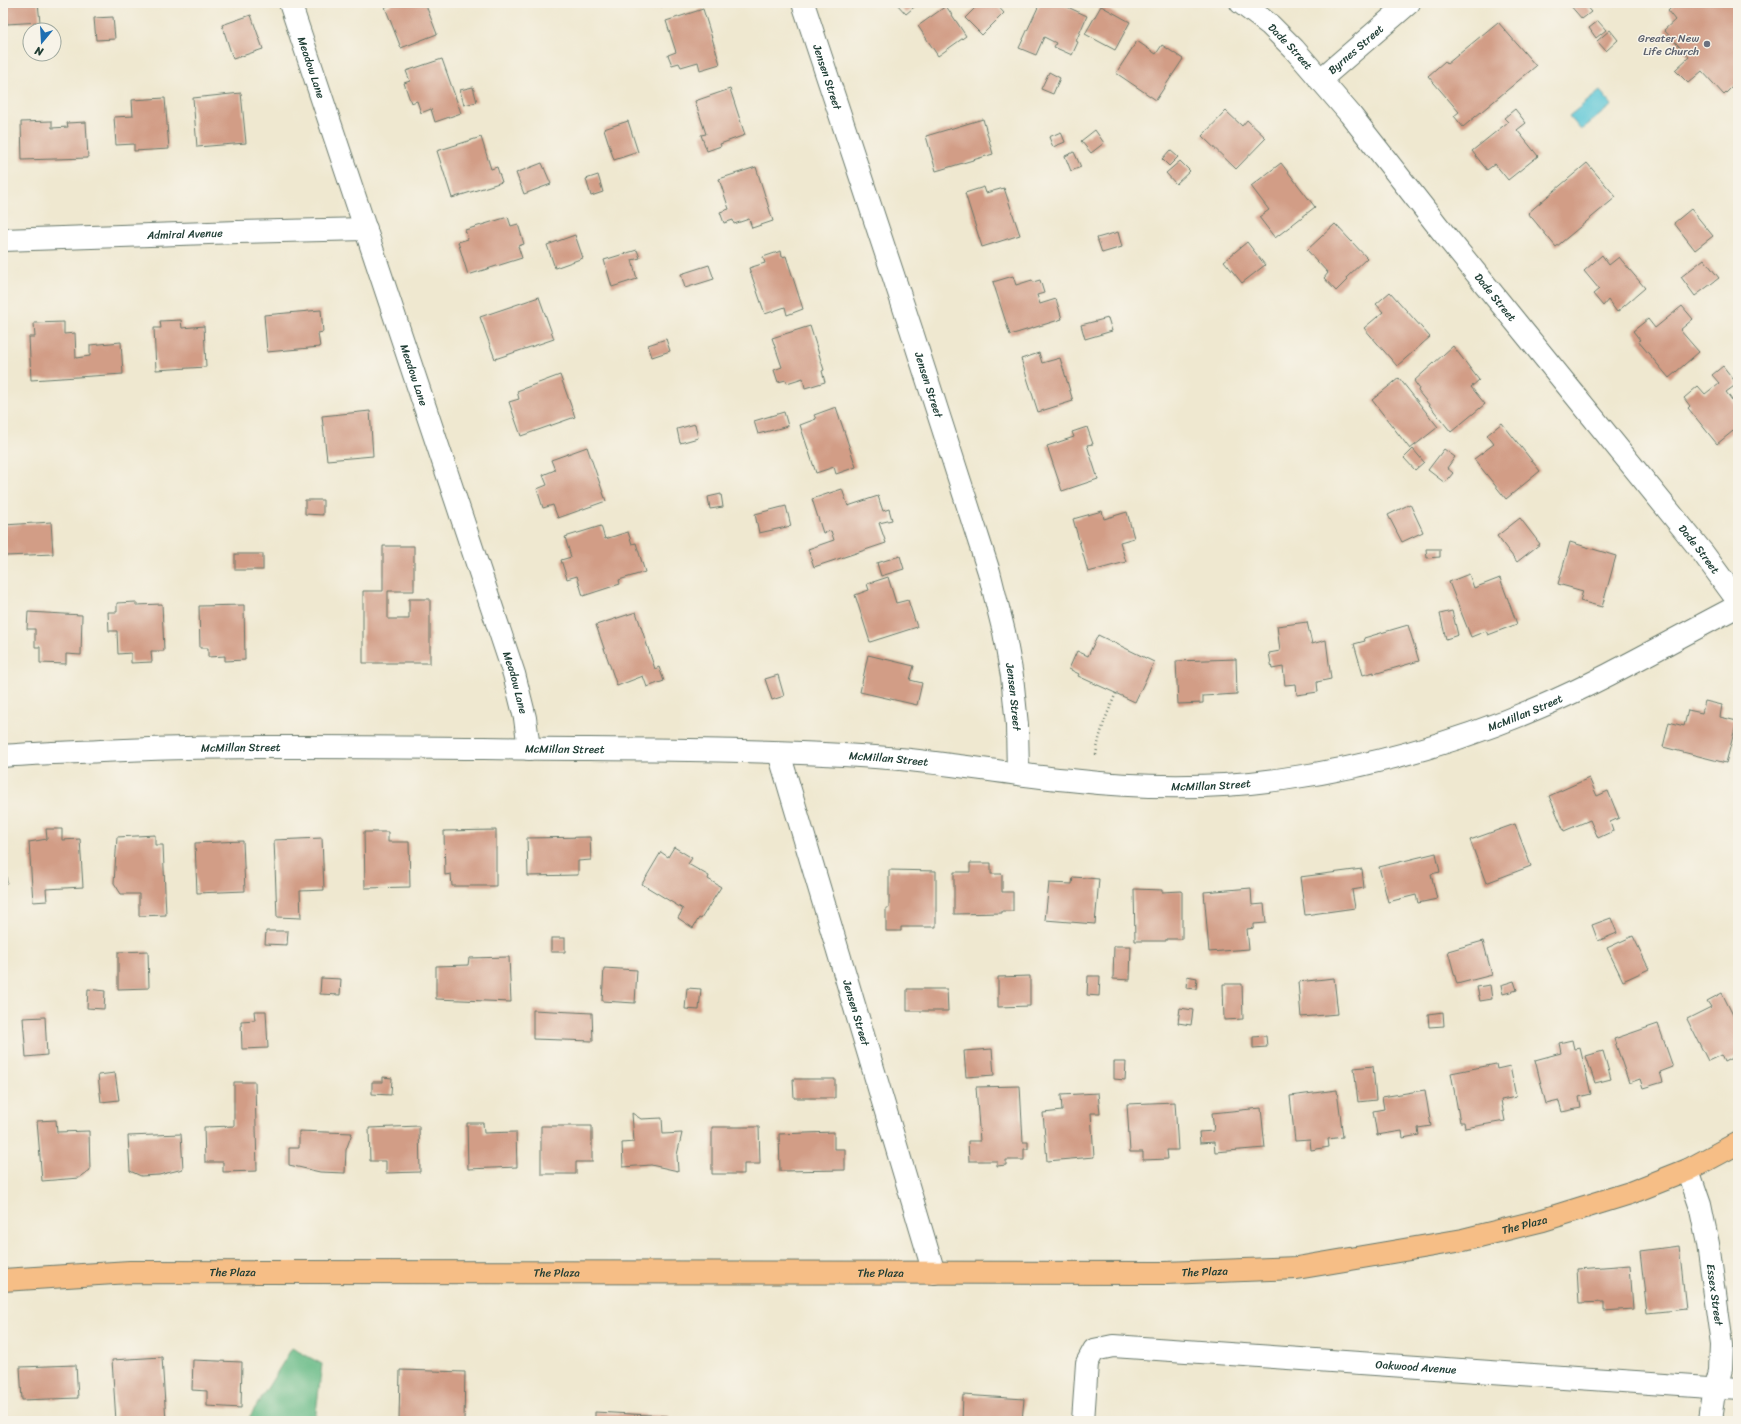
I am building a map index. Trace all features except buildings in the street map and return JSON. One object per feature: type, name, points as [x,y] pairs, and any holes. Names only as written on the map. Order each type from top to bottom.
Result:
[{"type":"main road","name":"The Plaza","points":[[3,1280],[130,1272],[1165,1274],[1297,1268],[1470,1238],[1543,1220],[1616,1197],[1688,1170],[1738,1144]]},
{"type":"street","name":"Meadow Lane","points":[[290,3],[514,674],[525,718],[529,749]]},
{"type":"street","name":"Jensen Street","points":[[803,3],[912,329],[989,572],[1004,632],[1012,676],[1018,774]]},
{"type":"street","name":"Dade Street","points":[[1241,3],[1270,25],[1294,49],[1350,114],[1433,220],[1703,553],[1738,602]]},
{"type":"street","name":"Byrnes Street","points":[[1320,80],[1409,3]]},
{"type":"street","name":"Admiral Avenue","points":[[3,240],[366,229]]},
{"type":"street","name":"McMillan Street","points":[[3,756],[187,748],[384,747],[779,753],[878,757],[1075,781],[1188,786],[1239,784],[1296,777],[1387,759],[1479,731],[1543,706],[1597,680],[1738,606]]},
{"type":"street","name":"Jensen Street","points":[[779,753],[934,1273]]},
{"type":"street","name":"Essex Street","points":[[1688,1170],[1700,1205],[1708,1244],[1722,1346],[1721,1369],[1710,1421]]},
{"type":"street","name":"Oakwood Avenue","points":[[1083,1421],[1087,1363],[1094,1350],[1119,1346],[1738,1389]]},
{"type":"path","points":[[1095,782],[1097,742],[1116,693]]},
{"type":"green space","points":[[292,1348],[322,1364],[315,1421],[247,1421]]},
{"type":"water","points":[[1600,91],[1612,105],[1581,130],[1569,116]]},
{"type":"place","name":"Greater New Life Church","points":[[1707,44]]}]
